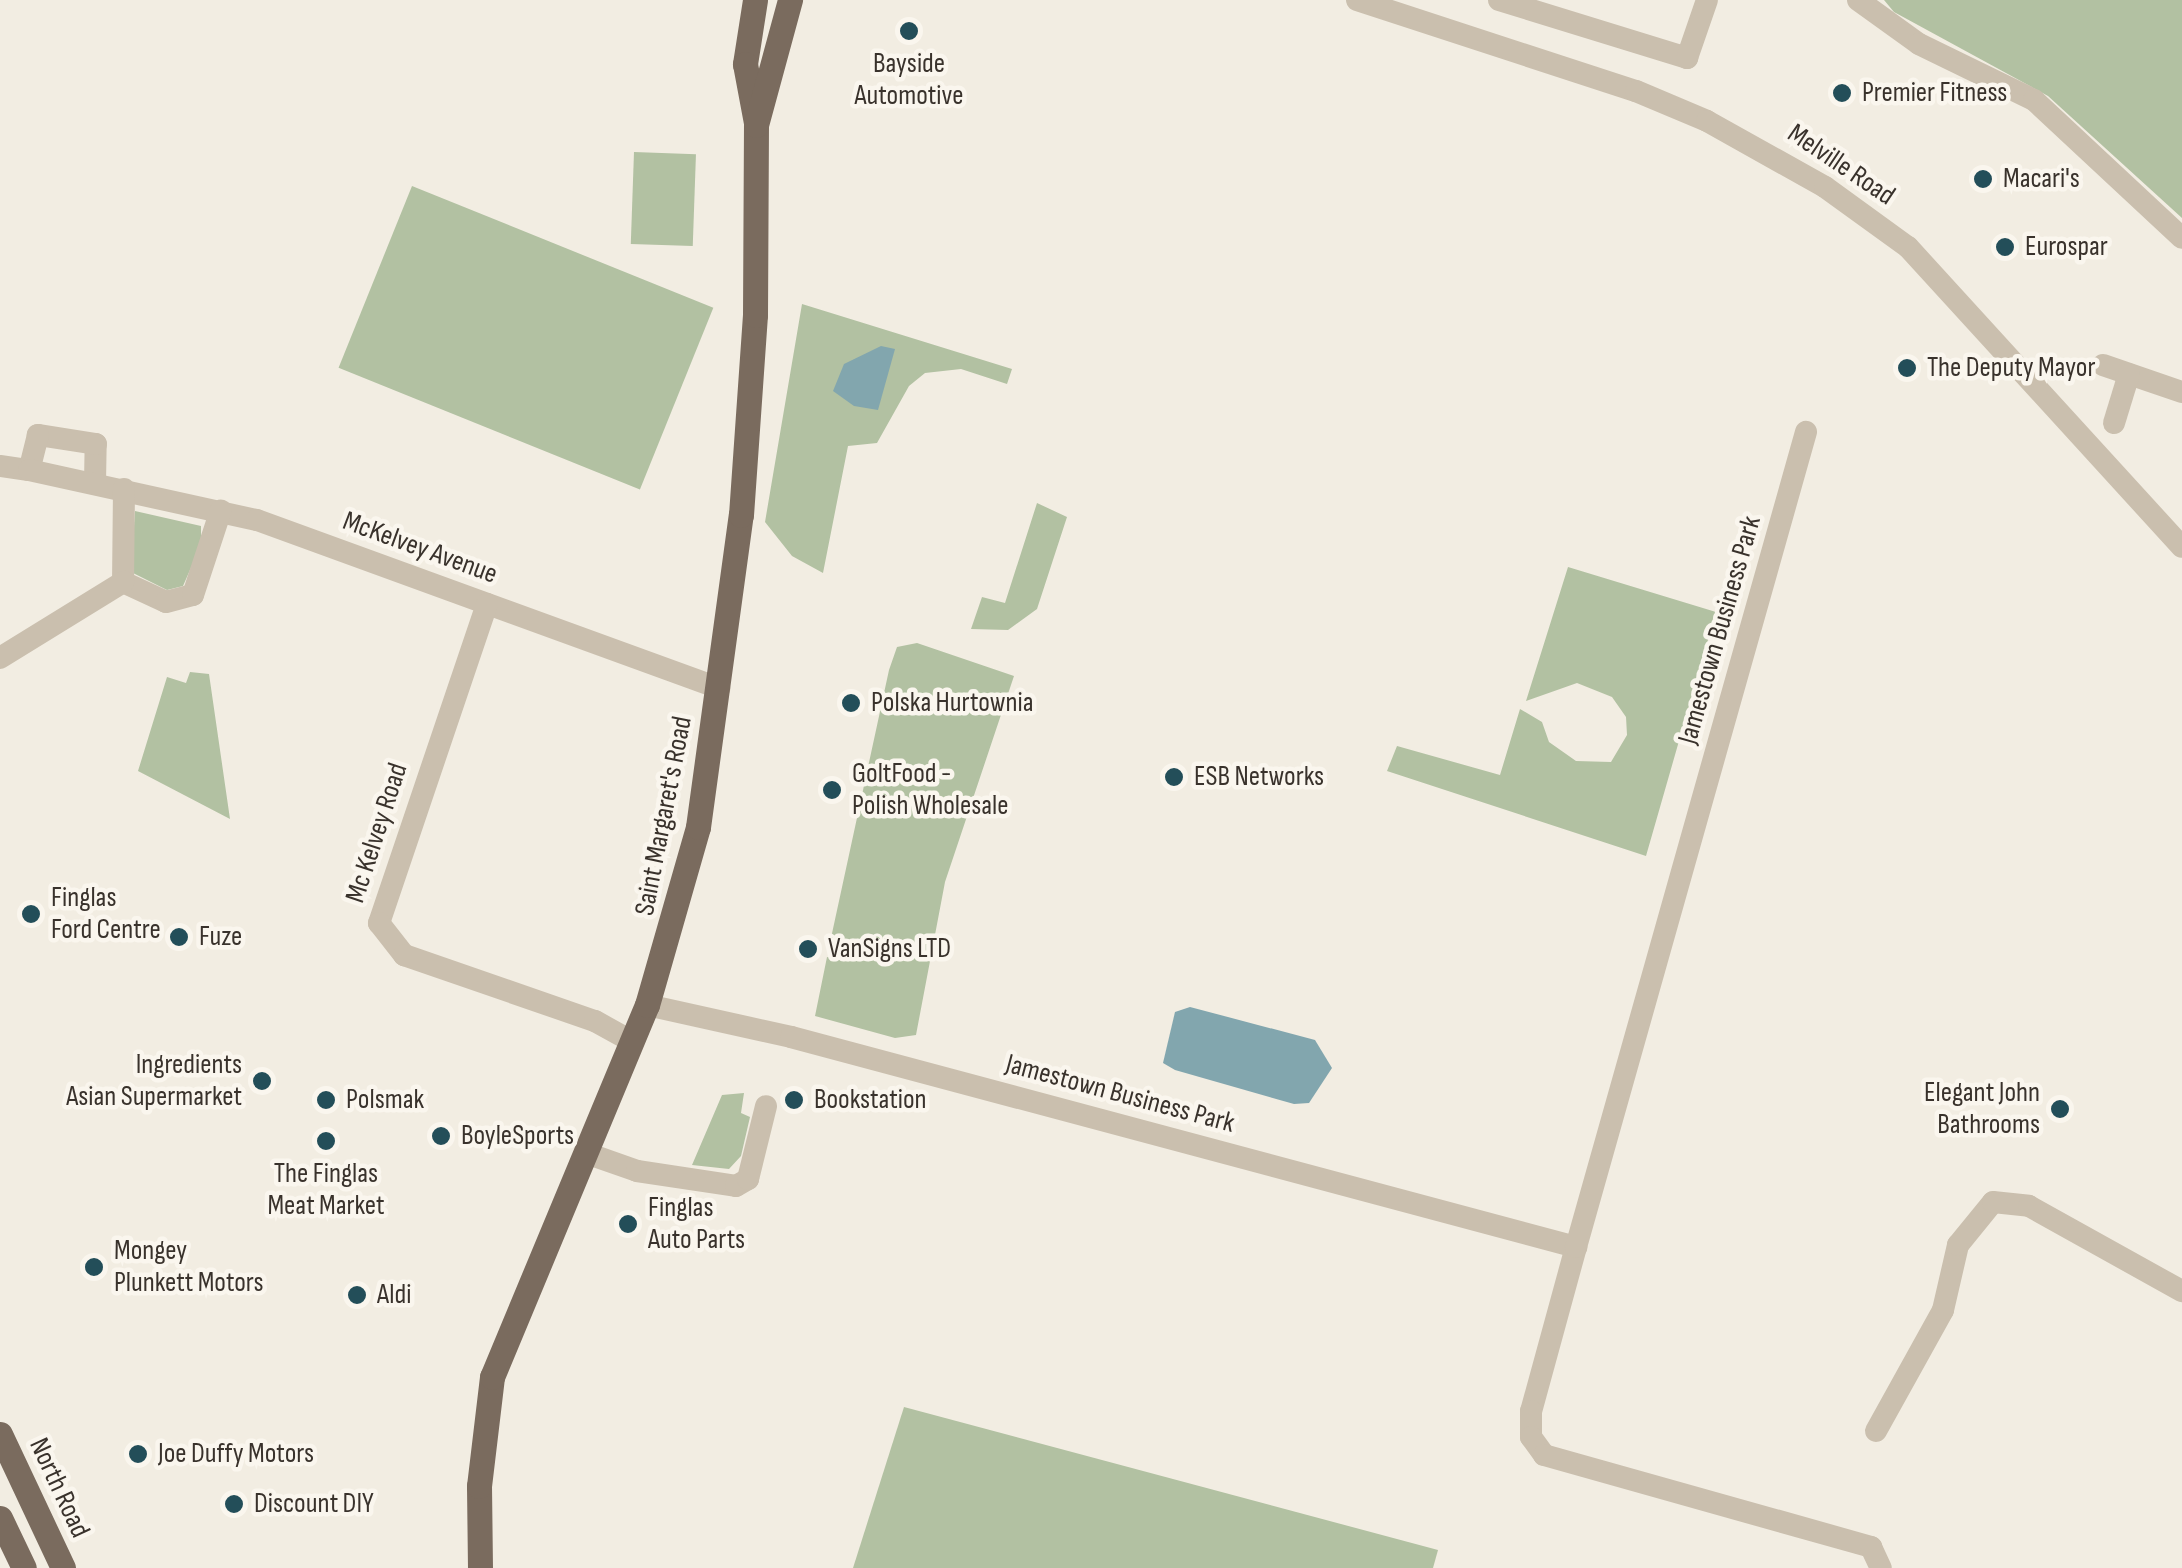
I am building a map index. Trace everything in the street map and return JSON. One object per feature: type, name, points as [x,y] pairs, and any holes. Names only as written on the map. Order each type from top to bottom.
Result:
[{"type":"main road","name":"Saint Margaret's Road","points":[[483,1560],[479,1486],[492,1376],[647,1005],[683,895],[719,688],[754,315],[756,126],[745,64],[751,0]]},
{"type":"main road","name":"Saint Margaret's Road","points":[[756,126],[790,0]]},
{"type":"main road","name":"North Road","points":[[0,1434],[62,1568]]},
{"type":"main road","points":[[0,1518],[24,1568]]},
{"type":"street","name":"Melville Road","points":[[1357,0],[1636,91],[1707,120],[1825,187],[1908,247],[2182,547]]},
{"type":"street","points":[[1499,0],[1687,58],[1707,0]]},
{"type":"street","points":[[1858,0],[1919,44],[2034,100],[2182,238]]},
{"type":"street","points":[[2103,365],[2182,392]]},
{"type":"street","points":[[2114,422],[2129,374]]},
{"type":"street","name":"Jamestown Business Park","points":[[1806,432],[1530,1412],[1531,1436],[1544,1456],[1872,1548],[1881,1568]]},
{"type":"street","points":[[29,470],[38,435],[90,441],[99,451],[95,483]]},
{"type":"street","name":"McKelvey Avenue","points":[[0,466],[221,510],[719,688]]},
{"type":"street","points":[[123,582],[124,489]]},
{"type":"street","points":[[123,582],[166,602],[193,595],[221,510]]},
{"type":"street","points":[[0,658],[123,582]]},
{"type":"street","name":"Mc Kelvey Road","points":[[486,604],[379,923],[404,955],[594,1021],[633,1042]]},
{"type":"street","name":"Jamestown Business Park","points":[[647,1005],[791,1036],[1576,1247]]},
{"type":"street","points":[[586,1153],[637,1171],[736,1186],[748,1179],[766,1106]]},
{"type":"street","points":[[1876,1431],[1943,1310],[1958,1246],[1993,1202],[2029,1206],[2182,1291]]},
{"type":"green space","points":[[1884,0],[2182,0],[2182,218],[2048,96],[1894,12]]},
{"type":"green space","points":[[634,152],[696,154],[693,246],[631,244]]},
{"type":"green space","points":[[412,186],[713,308],[640,489],[339,368]]},
{"type":"green space","points":[[802,304],[1012,369],[1007,384],[961,369],[925,373],[909,386],[877,443],[848,446],[823,573],[792,556],[765,522]]},
{"type":"green space","points":[[1037,503],[1067,517],[1037,609],[1008,630],[971,629],[982,597],[1005,603]]},
{"type":"green space","points":[[135,511],[201,526],[201,545],[183,586],[167,590],[131,572]]},
{"type":"green space","points":[[1568,567],[1716,612],[1646,856],[1387,771],[1397,746],[1500,775],[1520,709],[1542,722],[1549,742],[1576,761],[1611,762],[1627,735],[1626,717],[1612,697],[1577,683],[1526,701]]},
{"type":"green space","points":[[917,643],[1014,676],[945,882],[916,1035],[895,1038],[815,1016],[827,957],[846,961],[850,942],[831,938],[889,670],[897,647]]},
{"type":"green space","points":[[190,672],[209,674],[230,819],[138,771],[167,677],[186,683]]},
{"type":"green space","points":[[744,1093],[741,1113],[750,1117],[741,1156],[729,1169],[692,1165],[722,1095]]},
{"type":"green space","points":[[904,1407],[1438,1550],[1433,1568],[853,1568]]},
{"type":"water","points":[[881,346],[895,349],[878,410],[854,406],[833,391],[844,364]]},
{"type":"water","points":[[1190,1007],[1315,1040],[1332,1068],[1309,1103],[1294,1104],[1175,1070],[1163,1063],[1175,1012]]},
{"type":"place","name":"Bayside Automotive","points":[[909,31]]},
{"type":"place","name":"Premier Fitness","points":[[1842,93]]},
{"type":"place","name":"Macari's","points":[[1983,179]]},
{"type":"place","name":"Eurospar","points":[[2005,247]]},
{"type":"place","name":"The Deputy Mayor","points":[[1907,368]]},
{"type":"place","name":"Polska Hurtownia","points":[[851,703]]},
{"type":"place","name":"ESB Networks","points":[[1174,777]]},
{"type":"place","name":"GoltFood - Polish Wholesale","points":[[832,790]]},
{"type":"place","name":"Finglas Ford Centre","points":[[31,914]]},
{"type":"place","name":"Fuze","points":[[179,937]]},
{"type":"place","name":"VanSigns LTD","points":[[808,949]]},
{"type":"place","name":"Ingredients Asian Supermarket","points":[[262,1081]]},
{"type":"place","name":"Polsmak","points":[[326,1100]]},
{"type":"place","name":"Bookstation","points":[[794,1100]]},
{"type":"place","name":"Elegant John Bathrooms","points":[[2060,1109]]},
{"type":"place","name":"BoyleSports","points":[[441,1136]]},
{"type":"place","name":"The Finglas Meat Market","points":[[326,1141]]},
{"type":"place","name":"Finglas Auto Parts","points":[[628,1224]]},
{"type":"place","name":"Mongey Plunkett Motors","points":[[94,1267]]},
{"type":"place","name":"Aldi","points":[[357,1295]]},
{"type":"place","name":"Joe Duffy Motors","points":[[138,1454]]},
{"type":"place","name":"Discount DIY","points":[[234,1504]]}]
